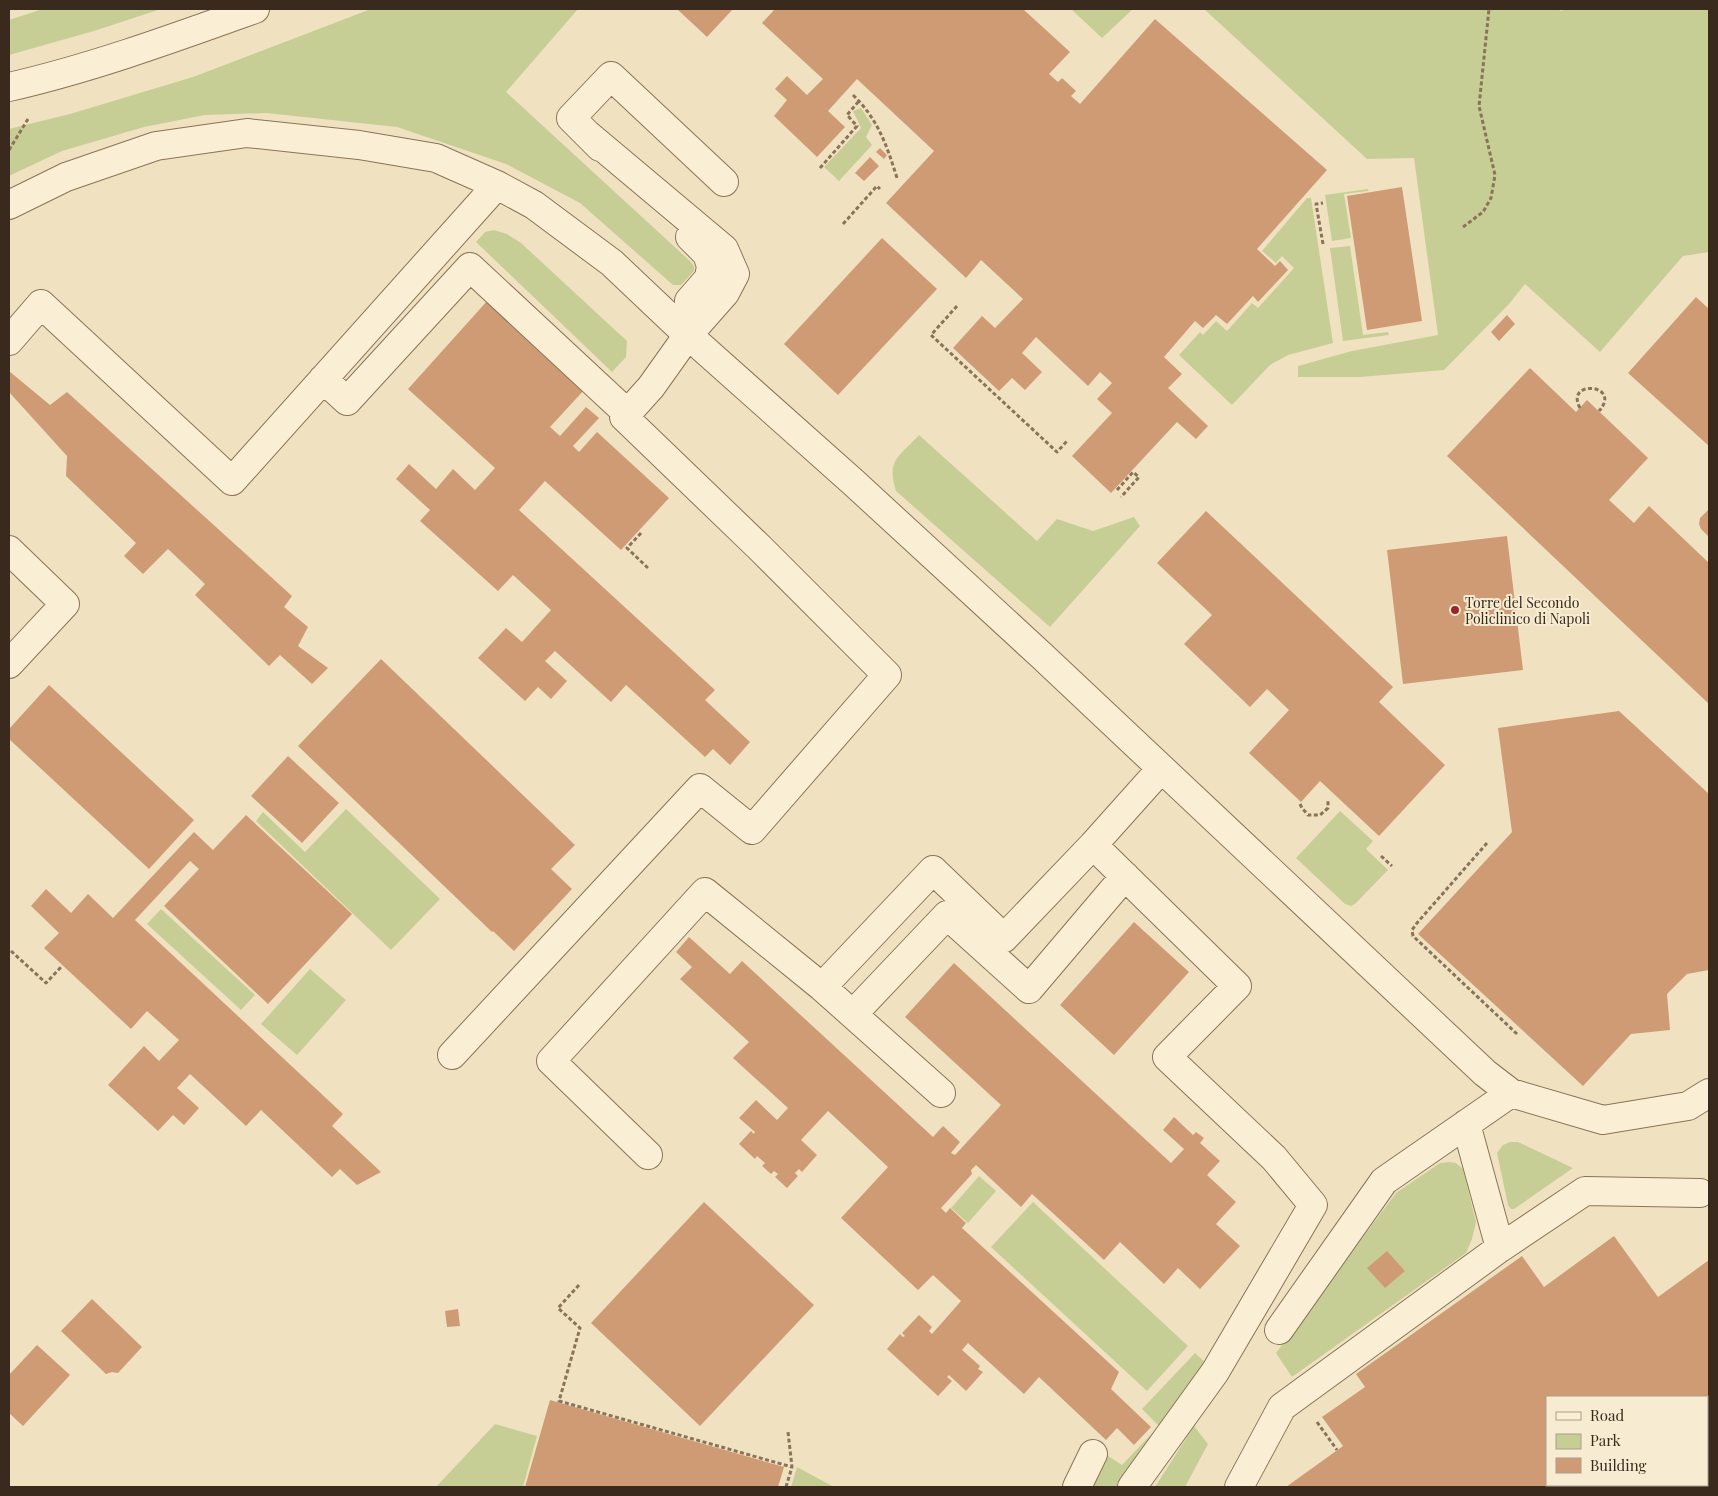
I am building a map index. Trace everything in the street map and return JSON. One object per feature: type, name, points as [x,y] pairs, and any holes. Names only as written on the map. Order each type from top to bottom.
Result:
[{"type":"lane","points":[[9,87],[163,41],[255,9]]},
{"type":"lane","points":[[661,309],[689,301],[709,278],[712,266],[707,254],[570,118],[612,76],[724,182]]},
{"type":"lane","points":[[9,205],[66,177],[156,146],[247,133],[359,145],[436,158],[497,185],[534,205],[612,263],[688,335],[1048,662],[1485,1073],[1511,1093],[1603,1120],[1688,1106],[1709,1093]]},
{"type":"lane","points":[[452,1054],[700,788],[752,830],[887,675],[760,548],[624,417],[651,387],[688,335],[725,294],[735,274],[724,249],[587,134]]},
{"type":"lane","points":[[9,341],[41,304],[232,481],[497,185]]},
{"type":"lane","points":[[323,379],[347,400],[470,267],[627,413]]},
{"type":"lane","points":[[688,335],[689,301]]},
{"type":"lane","points":[[9,550],[65,604],[9,664]]},
{"type":"lane","points":[[822,986],[933,870],[1004,938],[1093,845],[1161,769]]},
{"type":"lane","points":[[1093,845],[1237,986],[1167,1057],[1274,1158],[1312,1205],[1215,1372],[1132,1487]]},
{"type":"lane","points":[[853,1014],[947,916],[1029,988],[1125,876]]},
{"type":"lane","points":[[648,1155],[551,1061],[705,892],[822,986],[941,1093]]},
{"type":"lane","points":[[1279,1330],[1384,1181],[1511,1093]]},
{"type":"lane","points":[[1466,1124],[1500,1248]]},
{"type":"lane","points":[[1239,1487],[1282,1407],[1500,1248],[1585,1191],[1700,1193]]},
{"type":"lane","points":[[1077,1487],[1093,1454]]},
{"type":"path","points":[[1463,228],[1483,212],[1491,198],[1495,175],[1480,106],[1489,9]]},
{"type":"path","points":[[852,95],[869,113],[885,141],[896,178]]},
{"type":"path","points":[[820,168],[857,126],[847,114],[859,101]]},
{"type":"path","points":[[9,150],[28,119]]},
{"type":"path","points":[[843,224],[877,186],[880,189]]},
{"type":"path","points":[[1323,203],[1316,204],[1323,244]]},
{"type":"path","points":[[956,306],[931,335],[1057,452],[1068,440]]},
{"type":"path","points":[[1580,408],[1578,404],[1579,395],[1585,389],[1593,387],[1597,388],[1603,395],[1604,404],[1600,411]]},
{"type":"path","points":[[1117,490],[1134,472],[1139,478],[1121,497]]},
{"type":"path","points":[[641,533],[627,548],[649,569]]},
{"type":"path","points":[[1300,804],[1308,815],[1320,815],[1328,808],[1328,800]]},
{"type":"path","points":[[1487,843],[1417,923],[1412,930],[1412,936],[1517,1034]]},
{"type":"path","points":[[1381,856],[1392,866]]},
{"type":"path","points":[[11,951],[46,983],[62,966]]},
{"type":"path","points":[[579,1285],[558,1308],[580,1328],[559,1401],[792,1468]]},
{"type":"path","points":[[1312,1416],[1337,1450]]},
{"type":"path","points":[[786,1487],[792,1468],[788,1432]]},
{"type":"green space","points":[[43,9],[161,9],[94,31],[9,55],[9,20]]},
{"type":"green space","points":[[371,9],[578,9],[506,92],[691,262],[694,266],[694,271],[681,285],[673,285],[580,203],[506,164],[397,127],[266,113],[205,115],[144,127],[62,151],[9,176],[9,129],[70,114],[193,77]]},
{"type":"green space","points":[[1071,9],[1133,9],[1102,38]]},
{"type":"green space","points":[[1204,9],[1556,9],[1562,11],[1564,9],[1709,9],[1709,252],[1683,256],[1600,352],[1525,284],[1509,304],[1444,370],[1360,377],[1298,377],[1298,366],[1352,351],[1438,335],[1414,158],[1367,159]]},
{"type":"green space","points":[[861,108],[872,125],[866,137],[872,145],[839,181],[824,167],[861,128],[853,111]]},
{"type":"green space","points":[[1368,189],[1368,191],[1344,194],[1351,238],[1332,241],[1325,195]]},
{"type":"green space","points":[[1307,198],[1311,198],[1333,343],[1288,355],[1270,365],[1232,405],[1179,355],[1200,332],[1203,335],[1216,321],[1227,331],[1252,303],[1258,308],[1294,268],[1282,256],[1276,263],[1262,251]]},
{"type":"green space","points":[[494,230],[507,234],[521,243],[627,341],[626,357],[612,372],[476,242],[485,232]]},
{"type":"green space","points":[[1350,246],[1363,335],[1388,332],[1389,335],[1343,341],[1330,248]]},
{"type":"green space","points":[[919,435],[1037,541],[1057,519],[1093,531],[1134,517],[1140,526],[1050,627],[896,491],[893,472],[896,460]]},
{"type":"green space","points":[[346,809],[440,899],[391,950],[256,821],[263,812],[305,852]]},
{"type":"green space","points":[[1340,811],[1373,841],[1366,849],[1388,870],[1351,906],[1345,904],[1296,858]]},
{"type":"green space","points":[[161,909],[255,995],[241,1010],[147,924]]},
{"type":"green space","points":[[310,969],[346,1000],[297,1055],[261,1024]]},
{"type":"green space","points":[[1510,1142],[1518,1142],[1573,1168],[1514,1209],[1511,1209],[1508,1205],[1497,1153],[1503,1145]]},
{"type":"green space","points":[[1440,1163],[1456,1163],[1463,1169],[1476,1222],[1466,1253],[1292,1377],[1276,1353],[1396,1193]]},
{"type":"green space","points":[[979,1176],[996,1191],[968,1223],[951,1208]]},
{"type":"green space","points":[[1033,1202],[1188,1346],[1147,1391],[991,1247]]},
{"type":"green space","points":[[1195,1353],[1209,1366],[1121,1487],[1085,1487],[1102,1452],[1122,1465],[1159,1426],[1142,1409]]},
{"type":"green space","points":[[495,1424],[537,1436],[523,1487],[436,1487]]},
{"type":"green space","points":[[1194,1426],[1208,1444],[1185,1487],[1155,1487]]},
{"type":"green space","points":[[797,1467],[834,1487],[791,1487]]},
{"type":"building","points":[[677,9],[733,9],[707,37]]},
{"type":"building","points":[[775,9],[1023,9],[1070,52],[1049,74],[1058,82],[1062,78],[1076,91],[1071,96],[1080,104],[1155,19],[1327,170],[1257,249],[1275,266],[1280,261],[1288,270],[1258,302],[1253,296],[1227,324],[1216,315],[1203,328],[1195,321],[1164,357],[1182,374],[1168,388],[1208,426],[1196,439],[1177,422],[1111,493],[1072,456],[1112,413],[1097,399],[1112,383],[1100,372],[1088,386],[1036,337],[1022,353],[1042,372],[1025,390],[1012,378],[999,391],[953,348],[982,316],[995,328],[1023,299],[981,260],[966,278],[886,203],[934,151],[857,79],[828,111],[845,127],[817,157],[774,116],[787,100],[775,89],[787,76],[807,95],[823,79],[762,23]]},
{"type":"building","points":[[880,148],[887,155],[884,159],[876,152]]},
{"type":"building","points":[[870,157],[879,166],[864,181],[855,173]]},
{"type":"building","points":[[1402,187],[1422,321],[1367,330],[1347,196]]},
{"type":"building","points":[[882,238],[937,289],[838,395],[784,344]]},
{"type":"building","points":[[1696,297],[1709,309],[1709,446],[1628,373]]},
{"type":"building","points":[[488,300],[585,389],[550,427],[560,436],[586,407],[599,418],[573,446],[579,452],[597,432],[669,498],[621,550],[545,481],[519,510],[715,690],[705,700],[750,742],[730,765],[713,749],[705,757],[626,685],[611,702],[555,651],[545,661],[567,681],[551,699],[538,687],[525,701],[478,658],[506,628],[522,642],[551,610],[513,575],[498,591],[420,521],[430,510],[396,479],[409,464],[436,489],[453,469],[475,490],[495,468],[408,389]]},
{"type":"building","points":[[1507,315],[1515,324],[1499,341],[1491,332]]},
{"type":"building","points":[[1530,368],[1576,412],[1587,400],[1648,458],[1609,500],[1634,523],[1649,506],[1709,563],[1709,704],[1447,456]]},
{"type":"building","points":[[9,371],[50,405],[67,392],[292,596],[284,607],[308,627],[298,646],[328,668],[312,684],[280,655],[269,666],[195,595],[205,584],[168,549],[143,574],[124,556],[136,543],[66,476],[67,456],[9,392]]},
{"type":"building","points":[[1709,509],[1709,537],[1699,524],[1700,518]]},
{"type":"building","points":[[1206,511],[1393,687],[1379,702],[1445,765],[1379,836],[1320,781],[1301,802],[1249,753],[1289,710],[1267,689],[1250,707],[1184,644],[1212,615],[1157,563]]},
{"type":"building","name":"Torre del Secondo Policlinico di Napoli","points":[[1507,536],[1523,670],[1403,684],[1387,550]]},
{"type":"building","points":[[381,659],[575,845],[551,869],[572,889],[514,951],[298,746]]},
{"type":"building","points":[[49,685],[194,820],[149,869],[9,739],[9,729]]},
{"type":"building","points":[[1619,711],[1709,794],[1709,970],[1687,974],[1667,994],[1670,1030],[1631,1034],[1583,1086],[1418,934],[1512,832],[1498,728]]},
{"type":"building","points":[[288,756],[339,803],[302,843],[251,796]]},
{"type":"building","points":[[246,815],[352,914],[268,1004],[164,906],[199,869],[190,861],[135,920],[343,1114],[332,1126],[381,1172],[357,1185],[340,1169],[332,1177],[261,1110],[246,1126],[190,1074],[177,1088],[199,1108],[184,1125],[173,1115],[158,1131],[108,1085],[144,1046],[159,1061],[179,1040],[147,1011],[131,1029],[44,948],[59,933],[31,906],[46,889],[71,913],[88,894],[113,918],[194,832],[213,850]]},
{"type":"building","points":[[1134,922],[1189,972],[1114,1055],[1060,1005]]},
{"type":"building","points":[[689,937],[730,974],[742,961],[933,1137],[943,1126],[960,1142],[951,1153],[955,1155],[1001,1105],[905,1017],[954,963],[1171,1163],[1184,1149],[1163,1130],[1174,1117],[1193,1135],[1196,1132],[1204,1138],[1200,1143],[1220,1161],[1207,1175],[1236,1202],[1216,1224],[1240,1246],[1200,1289],[1178,1268],[1164,1284],[1120,1242],[1104,1260],[1032,1194],[1021,1207],[976,1165],[971,1170],[972,1174],[941,1208],[946,1213],[950,1208],[966,1223],[962,1228],[1119,1372],[1111,1389],[1151,1427],[1134,1445],[1117,1428],[1106,1440],[1039,1377],[1024,1394],[968,1343],[962,1350],[980,1366],[978,1369],[983,1372],[966,1391],[949,1375],[947,1377],[952,1381],[938,1396],[887,1349],[900,1334],[903,1337],[905,1336],[902,1333],[919,1315],[932,1327],[929,1331],[932,1334],[961,1301],[933,1275],[918,1290],[841,1218],[888,1167],[828,1111],[801,1140],[817,1155],[802,1172],[799,1169],[795,1173],[798,1176],[787,1188],[775,1177],[778,1174],[774,1171],[771,1174],[762,1166],[765,1163],[757,1156],[755,1159],[739,1144],[751,1131],[754,1134],[755,1132],[739,1118],[756,1100],[777,1120],[788,1108],[733,1058],[749,1042],[680,979],[692,967],[676,952]]},
{"type":"building","points":[[704,1202],[814,1305],[700,1426],[591,1323]]},
{"type":"building","points":[[1614,1236],[1658,1297],[1709,1260],[1709,1403],[1708,1396],[1546,1396],[1546,1486],[1593,1486],[1591,1487],[1286,1487],[1343,1446],[1322,1417],[1365,1387],[1356,1374],[1522,1256],[1544,1287]]},
{"type":"building","points":[[1387,1251],[1405,1271],[1385,1288],[1367,1268]]},
{"type":"building","points":[[92,1299],[142,1347],[118,1373],[106,1374],[61,1331]]},
{"type":"building","points":[[458,1309],[460,1326],[447,1327],[445,1311]]},
{"type":"building","points":[[37,1345],[70,1375],[23,1426],[9,1413],[9,1375]]},
{"type":"building","points":[[550,1400],[784,1467],[778,1487],[525,1487]]},
{"type":"place","name":"Torre del Secondo Policlinico di Napoli","points":[[1455,610]]}]
